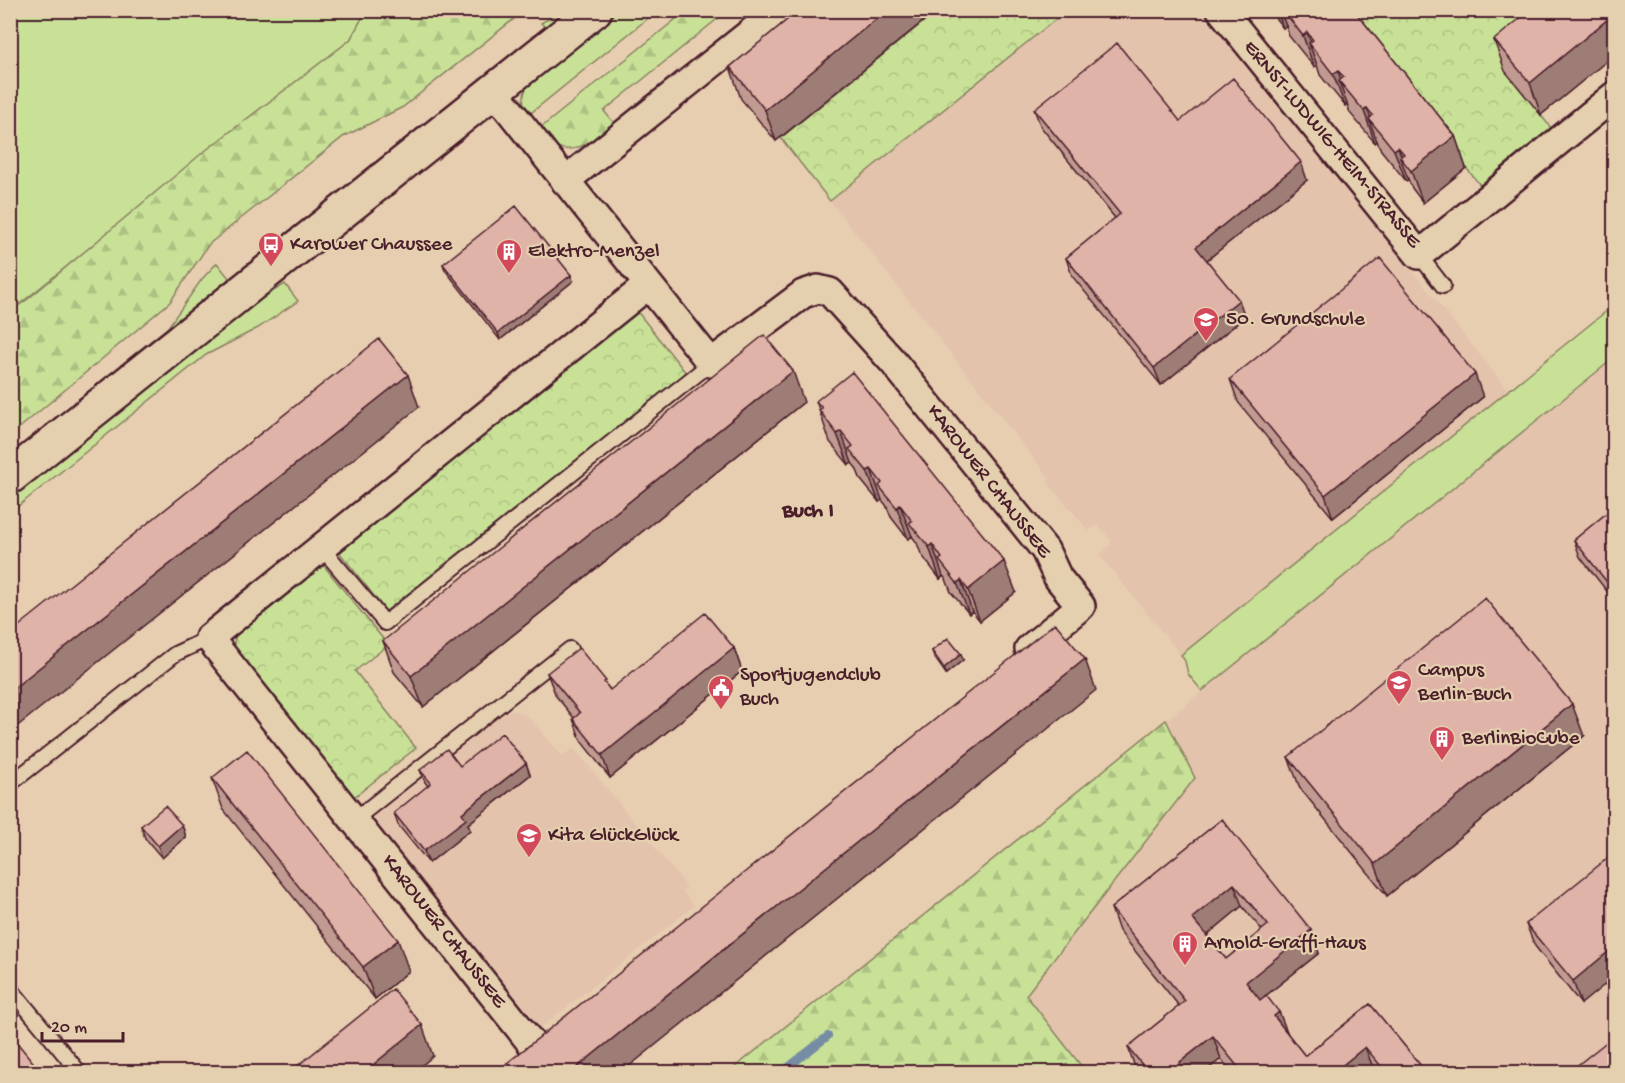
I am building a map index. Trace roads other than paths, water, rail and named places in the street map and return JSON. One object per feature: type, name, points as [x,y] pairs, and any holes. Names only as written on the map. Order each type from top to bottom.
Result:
[{"type":"main road","points":[[10,477],[595,10]]},
{"type":"street","points":[[565,181],[779,10]]},
{"type":"street","name":"ERNST-LUDWIG-HEIM-STRASSE","points":[[1221,10],[1419,255],[1614,96]]},
{"type":"street","points":[[494,92],[711,363]]},
{"type":"street","points":[[209,638],[648,285]]},
{"type":"street","name":"KAROWER CHAUSSEE","points":[[711,363],[803,294],[818,289],[830,292],[894,363],[1038,541],[1045,550],[1058,578],[1081,606],[1008,666]]},
{"type":"street","name":"KAROWER CHAUSSEE","points":[[209,638],[533,1044]]},
{"type":"lane","points":[[1419,255],[1443,286]]},
{"type":"lane","name":"KAROWER CHAUSSEE","points":[[322,548],[385,623],[711,363]]},
{"type":"lane","points":[[10,784],[175,654],[209,638]]},
{"type":"lane","points":[[354,820],[570,649]]},
{"type":"lane","points":[[10,988],[79,1072]]},
{"type":"waterway","points":[[782,1072],[828,1036]]},
{"type":"place","name":"Karower Chaussee","points":[[271,268]]},
{"type":"place","name":"Elektro-Menzel","points":[[509,275]]},
{"type":"place","name":"50. Grundschule","points":[[1206,343]]},
{"type":"place","name":"Campus Berlin-Buch","points":[[1399,706]]},
{"type":"place","name":"Sportjugendclub Buch","points":[[721,711]]},
{"type":"place","name":"BerlinBioCube","points":[[1442,762]]},
{"type":"place","name":"Kita GlückGlück","points":[[529,859]]},
{"type":"place","name":"Arnold-Graffi-Haus","points":[[1185,967]]},
{"type":"district","name":"Buch I","points":[[808,512]]}]
